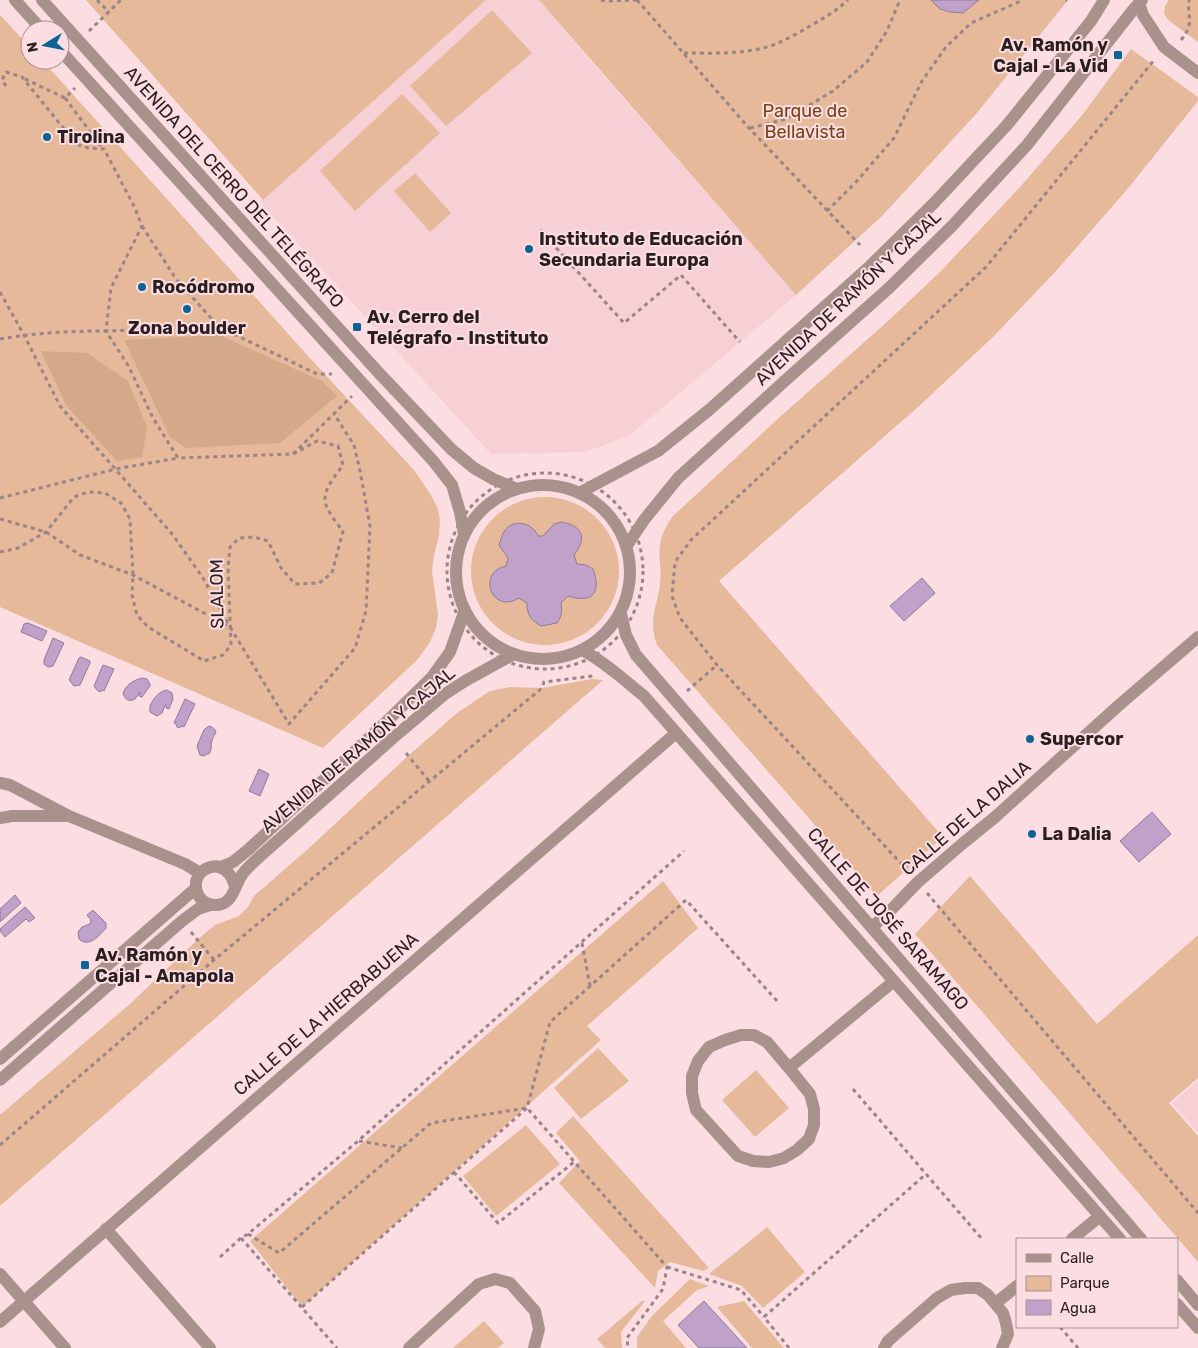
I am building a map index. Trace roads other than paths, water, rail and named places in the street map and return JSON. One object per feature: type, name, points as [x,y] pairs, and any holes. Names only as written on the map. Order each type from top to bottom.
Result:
[{"type":"street","points":[[15,0],[33,20]]},
{"type":"street","name":"AVENIDA DEL CERRO DEL TELÉGRAFO","points":[[42,0],[378,372],[451,449],[474,468],[517,489]]},
{"type":"street","name":"AVENIDA DE RAMÓN Y CAJAL","points":[[579,493],[658,451],[709,410],[868,268],[934,203],[1007,125],[1091,21],[1104,0]]},
{"type":"street","points":[[1140,1],[1143,15],[1164,47],[1198,73]]},
{"type":"street","name":"AVENIDA DE RAMÓN Y CAJAL","points":[[632,539],[644,520],[678,478],[889,288],[958,219],[1027,145],[1140,1]]},
{"type":"street","name":"AVENIDA DEL CERRO DEL TELÉGRAFO","points":[[70,61],[434,462],[452,486],[464,534]]},
{"type":"street","points":[[538,485],[559,486],[579,493],[606,512],[632,539],[628,590],[621,614],[587,653],[548,659],[509,657],[463,615],[456,572],[458,553],[464,534],[478,514],[496,498],[517,489],[538,485]]},
{"type":"street","name":"CALLE DE JOSÉ SARAMAGO","points":[[621,614],[624,628],[636,655],[1140,1238]]},
{"type":"street","name":"AVENIDA DE RAMÓN Y CAJAL","points":[[200,873],[206,868],[213,866],[221,867],[233,862],[249,849],[432,677],[450,652],[463,615]]},
{"type":"street","name":"CALLE DE LA DALIA","points":[[872,927],[918,882],[994,818],[1198,637]]},
{"type":"street","name":"CALLE DE JOSÉ SARAMAGO","points":[[587,653],[613,670],[644,696],[1119,1238]]},
{"type":"street","name":"AVENIDA DE RAMÓN Y CAJAL","points":[[0,1080],[198,909],[210,905],[224,904],[233,893],[244,873],[258,858],[445,694],[509,657]]},
{"type":"street","name":"CALLE DE LA HIERBABUENA","points":[[0,1322],[676,733]]},
{"type":"street","points":[[0,783],[10,785],[69,816],[185,864],[200,873],[197,878],[196,888],[198,896],[203,902],[210,905]]},
{"type":"street","points":[[0,818],[12,816],[69,816]]},
{"type":"street","points":[[221,867],[228,871],[233,878],[235,887]]},
{"type":"street","points":[[0,1059],[196,888]]},
{"type":"street","points":[[789,1068],[894,982]]},
{"type":"street","points":[[741,1035],[754,1036],[767,1042],[789,1068],[810,1094],[814,1109],[814,1125],[809,1139],[784,1158],[769,1162],[752,1161],[738,1156],[696,1110],[692,1093],[692,1076],[698,1061],[709,1047],[741,1035]]},
{"type":"street","points":[[1073,1238],[1100,1216]]},
{"type":"street","points":[[106,1229],[210,1348]]},
{"type":"street","points":[[0,1274],[65,1348]]},
{"type":"street","points":[[409,1348],[479,1284],[496,1280],[510,1284],[535,1311],[539,1329],[534,1348]]},
{"type":"street","points":[[1178,1281],[1198,1305]]},
{"type":"street","points":[[996,1303],[1016,1287]]},
{"type":"street","points":[[884,1348],[888,1341],[937,1298],[950,1290],[965,1288],[978,1288],[988,1295],[1003,1313],[1008,1334],[1002,1348]]},
{"type":"street","points":[[1178,1305],[1198,1328]]},
{"type":"water","points":[[931,0],[979,0],[963,13],[940,9]]},
{"type":"water","points":[[561,522],[574,526],[581,533],[581,543],[574,555],[577,564],[586,565],[593,569],[596,584],[595,590],[589,597],[583,599],[568,596],[561,603],[560,618],[557,623],[541,626],[530,617],[527,603],[519,598],[509,602],[501,601],[491,591],[490,583],[492,576],[497,570],[506,566],[508,558],[499,545],[503,533],[508,527],[516,523],[525,524],[533,529],[538,536],[543,536],[554,524]]},
{"type":"water","points":[[922,578],[935,593],[904,621],[890,606]]},
{"type":"water","points":[[28,623],[47,631],[42,641],[21,632],[24,624]]},
{"type":"water","points":[[53,638],[64,643],[53,666],[48,667],[44,664],[44,660]]},
{"type":"water","points":[[81,657],[90,661],[90,663],[80,685],[74,686],[69,680]]},
{"type":"water","points":[[103,665],[114,669],[104,691],[100,692],[94,686]]},
{"type":"water","points":[[142,678],[147,679],[150,686],[142,697],[139,696],[140,692],[135,699],[127,699],[123,694],[126,688]]},
{"type":"water","points":[[167,690],[172,693],[173,699],[169,709],[165,705],[162,713],[157,716],[150,712],[150,706],[161,692]]},
{"type":"water","points":[[185,699],[195,704],[184,727],[179,728],[174,723]]},
{"type":"water","points":[[210,726],[216,732],[211,743],[211,750],[209,754],[200,755],[197,746],[204,730]]},
{"type":"water","points":[[259,769],[269,774],[260,796],[249,791]]},
{"type":"water","points":[[1152,812],[1171,834],[1139,862],[1120,841]]},
{"type":"water","points":[[15,895],[21,903],[0,922],[0,909]]},
{"type":"water","points":[[25,907],[35,918],[29,922],[26,919],[5,937],[0,929]]},
{"type":"water","points":[[93,910],[106,923],[106,928],[94,940],[86,942],[79,939],[78,932],[82,927],[90,924],[91,920],[87,915]]},
{"type":"water","points":[[704,1301],[747,1348],[699,1348],[678,1325]]},
{"type":"place","name":"Av. Ramón y Cajal - La Vid","points":[[1118,55]]},
{"type":"place","name":"Tirolina","points":[[47,137]]},
{"type":"place","name":"Instituto de Educación Secundaria Europa","points":[[529,249]]},
{"type":"place","name":"Rocódromo","points":[[142,287]]},
{"type":"place","name":"Zona boulder","points":[[187,309]]},
{"type":"place","name":"Av. Cerro del Telégrafo - Instituto","points":[[357,327]]},
{"type":"place","name":"Supercor","points":[[1030,739]]},
{"type":"place","name":"La Dalia","points":[[1032,834]]},
{"type":"place","name":"Av. Ramón y Cajal - Amapola","points":[[85,965]]},
{"type":"park label","name":"Parque de Bellavista","points":[[805,121]]}]
